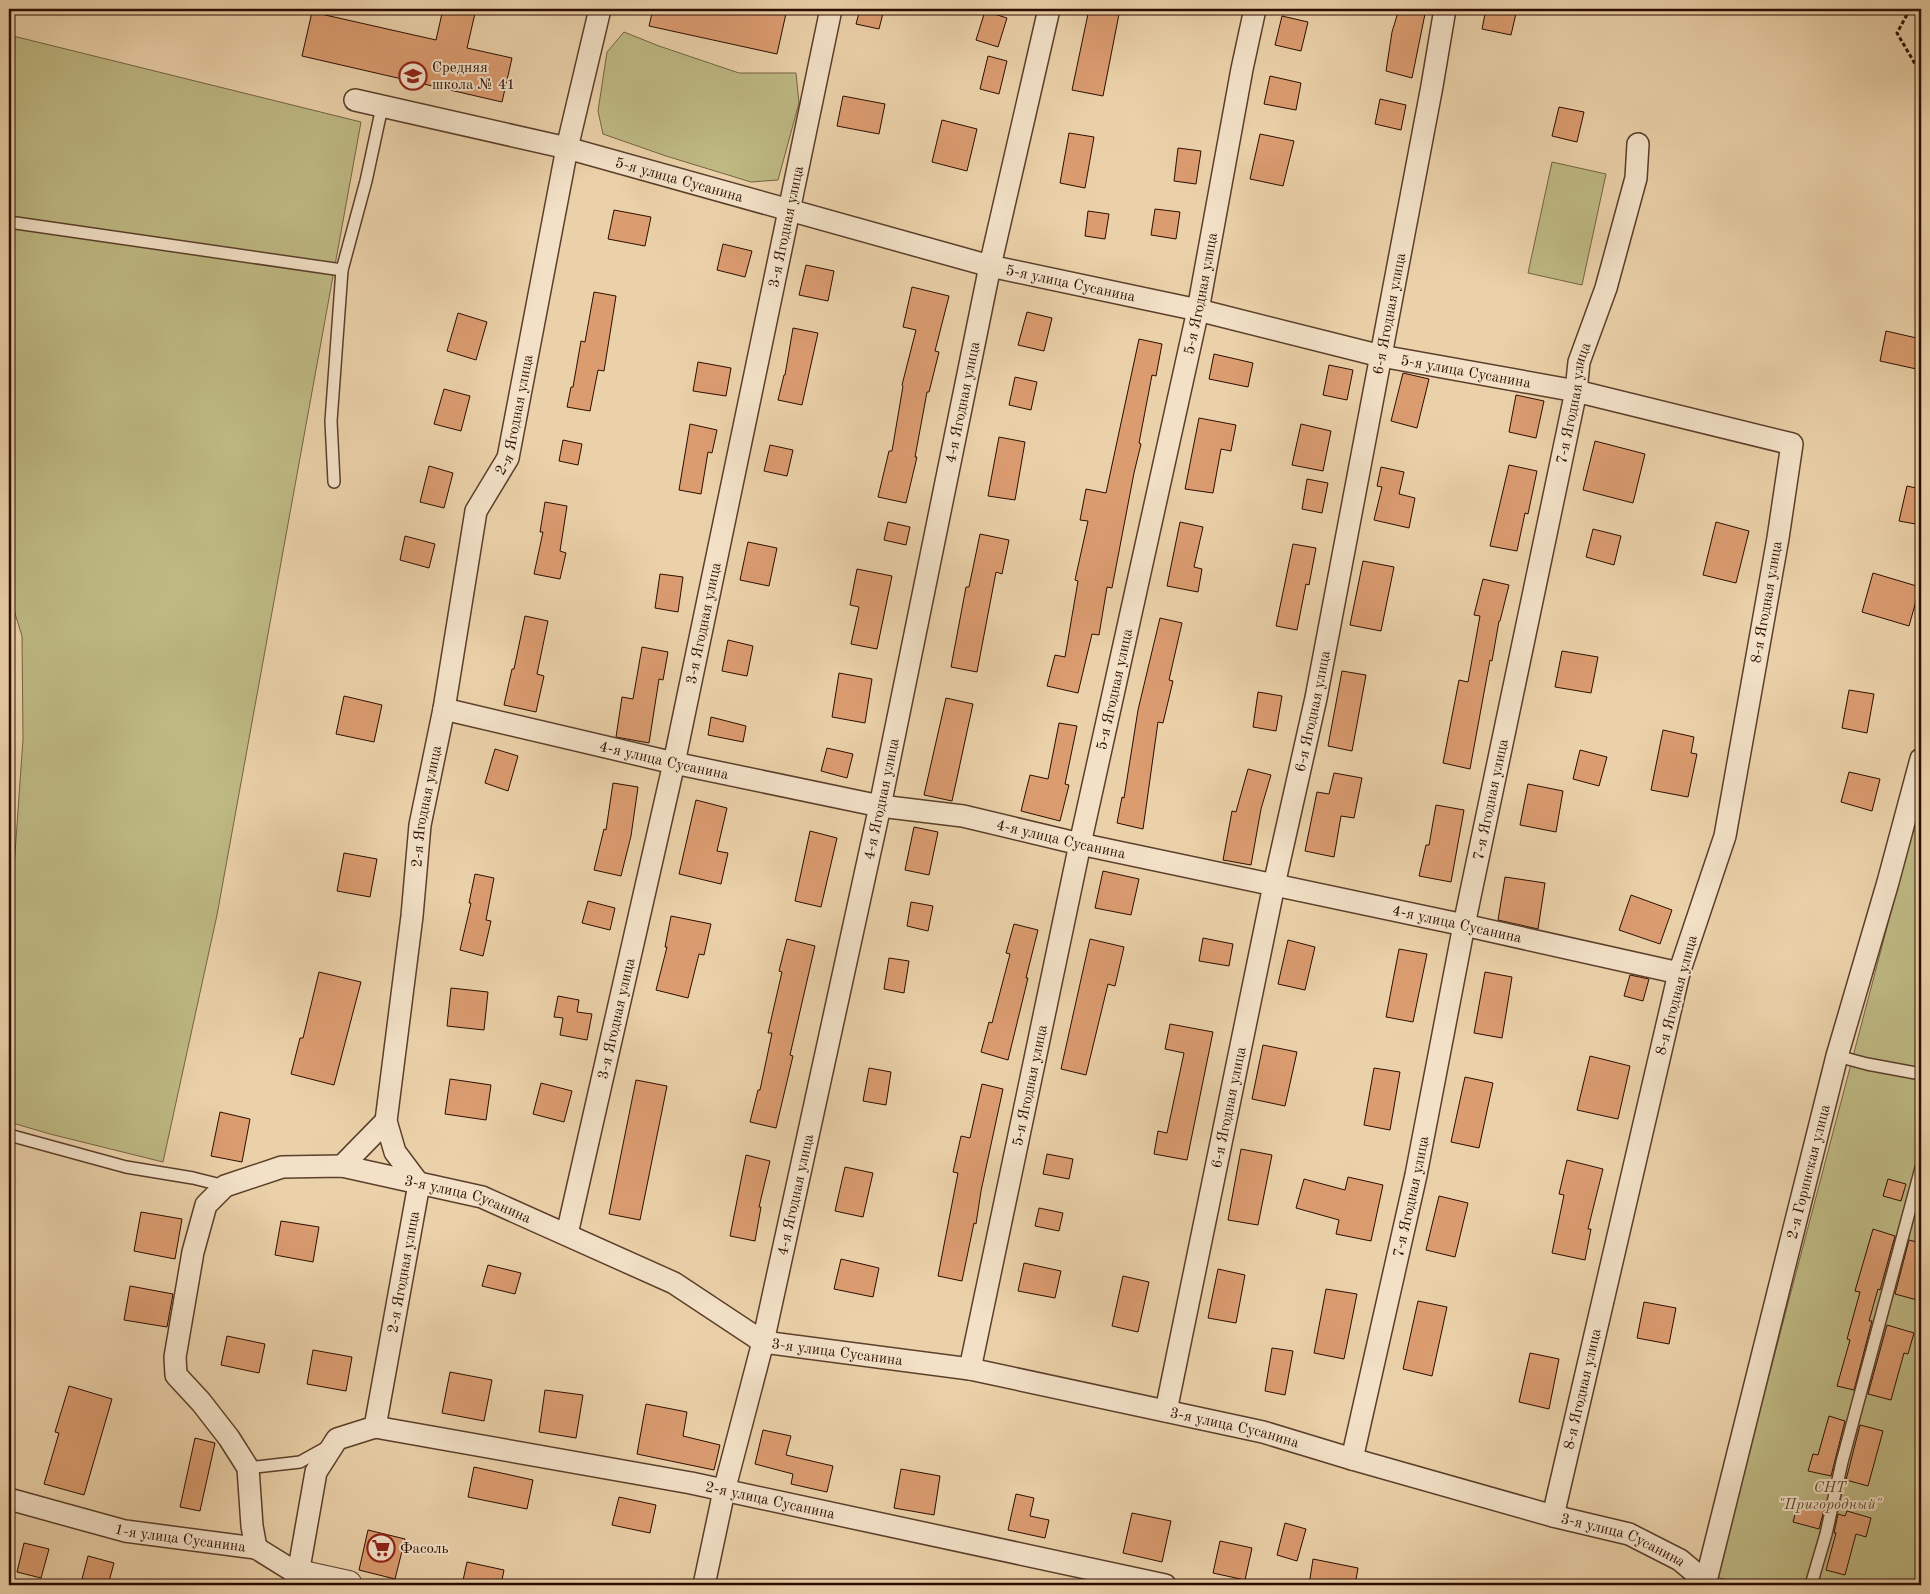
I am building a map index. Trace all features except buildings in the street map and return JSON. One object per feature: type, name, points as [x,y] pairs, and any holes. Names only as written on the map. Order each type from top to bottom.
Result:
[{"type":"street","name":"2-я Ягодная улица","points":[[375,1427],[419,1184],[395,1152],[386,1121],[412,916],[420,825],[444,709],[476,511],[508,458],[567,148],[600,9]]},
{"type":"street","name":"3-я Ягодная улица","points":[[567,1234],[674,763],[831,9]]},
{"type":"street","name":"4-я Ягодная улица","points":[[704,1585],[724,1491],[763,1342],[880,806],[990,266],[1049,9]]},
{"type":"street","name":"5-я Ягодная улица","points":[[970,1369],[1080,844],[1198,310],[1242,69],[1255,9]]},
{"type":"street","name":"6-я Ягодная улица","points":[[1166,1410],[1274,885],[1316,698],[1445,9]]},
{"type":"street","name":"5-я улица Сусанина","points":[[355,100],[567,148],[990,266],[1198,310],[1381,356],[1576,391],[1792,444]]},
{"type":"street","name":"7-я Ягодная улица","points":[[1352,1459],[1416,1175],[1464,925],[1576,391],[1579,362],[1606,288],[1636,178],[1638,144]]},
{"type":"street","name":"8-я Ягодная улица","points":[[1553,1516],[1679,974],[1725,836],[1778,538],[1792,444]]},
{"type":"street","name":"4-я улица Сусанина","points":[[444,709],[674,763],[880,806],[962,816],[1080,844],[1464,925],[1679,974]]},
{"type":"street","name":"2-я Горинская улица","points":[[1705,1583],[1837,1056],[1888,882],[1921,759]]},
{"type":"street","points":[[342,1166],[386,1121]]},
{"type":"street","name":"3-я улица Сусанина","points":[[256,1548],[252,1526],[248,1468],[229,1438],[201,1402],[176,1375],[175,1357],[193,1252],[206,1205],[225,1186],[282,1167],[342,1166],[482,1198],[674,1283],[763,1342],[970,1369],[1263,1432],[1553,1516],[1629,1534],[1680,1560],[1705,1583]]},
{"type":"street","points":[[298,1574],[316,1472],[337,1439],[375,1427]]},
{"type":"street","name":"2-я улица Сусанина","points":[[375,1427],[691,1483],[1166,1585]]},
{"type":"street","name":"1-я улица Сусанина","points":[[9,1498],[125,1531],[256,1548],[298,1574],[348,1585]]},
{"type":"lane","points":[[334,482],[331,421],[342,270],[366,181],[382,107]]},
{"type":"lane","points":[[9,222],[342,270]]},
{"type":"lane","points":[[1837,1056],[1867,1064],[1921,1074]]},
{"type":"lane","points":[[9,1134],[126,1167],[193,1178],[225,1186]]},
{"type":"lane","points":[[1811,1585],[1921,1168]]},
{"type":"lane","points":[[248,1468],[300,1462],[321,1452],[337,1439]]},
{"type":"path","points":[[1910,9],[1898,33],[1921,74]]},
{"type":"green space","points":[[624,32],[739,73],[796,73],[799,103],[778,180],[751,182],[603,134],[598,111],[607,52]]},
{"type":"green space","points":[[9,35],[361,122],[217,915],[163,1162],[9,1122],[9,927],[23,739],[22,636],[9,594]]},
{"type":"green space","points":[[1552,162],[1606,174],[1582,285],[1528,273]]},
{"type":"green space","name":"СНТ \"Пригородный\"","points":[[1921,798],[1921,1585],[1747,1585],[1716,1577]]},
{"type":"water","points":[[9,669],[13,693],[9,759]]},
{"type":"place","name":"Средняя школа № 41","points":[[413,76]]},
{"type":"place","name":"Фасоль","points":[[381,1548]]}]
